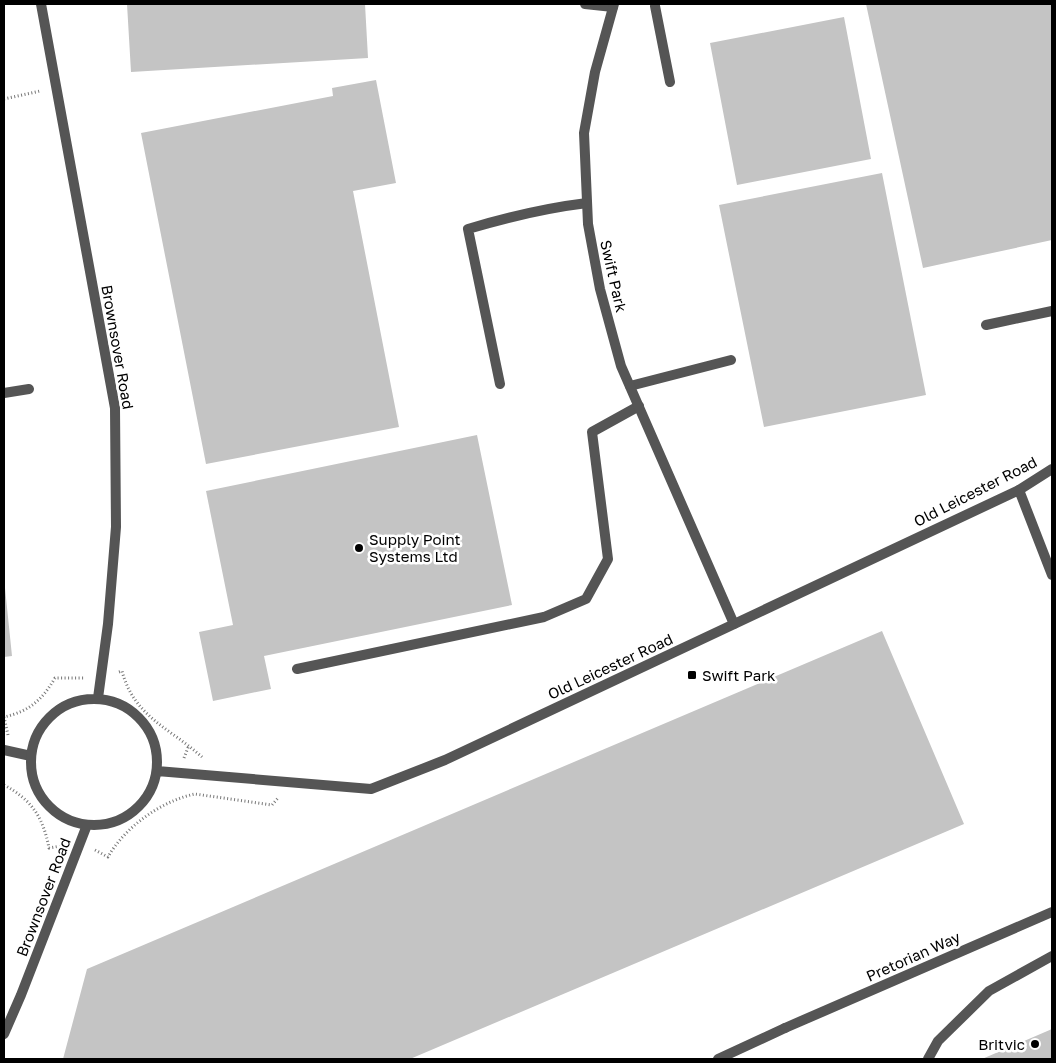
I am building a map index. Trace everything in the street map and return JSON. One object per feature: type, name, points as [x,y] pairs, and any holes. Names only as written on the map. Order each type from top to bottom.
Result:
[{"type":"street","name":"Brownsover Road","points":[[41,4],[115,408],[116,527],[108,624],[98,698]]},
{"type":"street","points":[[585,4],[613,6]]},
{"type":"street","points":[[658,5],[670,82]]},
{"type":"street","name":"Swift Park","points":[[613,6],[596,72],[584,133],[588,224],[600,289],[621,366],[734,624]]},
{"type":"street","points":[[500,384],[468,230],[503,218],[548,208],[587,203]]},
{"type":"street","points":[[986,325],[1052,310]]},
{"type":"street","points":[[630,386],[731,360]]},
{"type":"street","points":[[4,393],[29,389]]},
{"type":"street","points":[[297,669],[544,617],[586,600],[608,559],[592,432],[639,406]]},
{"type":"street","name":"Old Leicester Road","points":[[157,770],[371,789],[445,760],[1019,490],[1052,469]]},
{"type":"street","points":[[1019,490],[1052,575]]},
{"type":"street","name":"Brownsover Road","points":[[98,698],[118,702],[136,713],[152,736],[157,750],[157,770],[152,790],[141,806],[125,818],[106,825],[87,825],[68,820],[52,809],[39,794],[32,775],[31,756],[35,737],[46,720],[60,708],[78,700],[98,698]]},
{"type":"street","points":[[4,750],[31,756]]},
{"type":"street","name":"Brownsover Road","points":[[4,1034],[87,825]]},
{"type":"street","name":"Pretorian Way","points":[[718,1059],[1052,912]]},
{"type":"street","points":[[928,1059],[938,1041],[989,990],[1052,956]]},
{"type":"path","points":[[4,99],[56,87]]},
{"type":"path","points":[[122,671],[126,685],[138,706],[158,724],[189,745]]},
{"type":"path","points":[[4,717],[17,714],[33,705],[46,693],[55,678]]},
{"type":"path","points":[[108,857],[111,850],[129,831],[149,814],[176,799],[195,794],[272,806],[290,783]]},
{"type":"path","points":[[4,785],[31,804],[40,818],[49,848]]},
{"type":"building","points":[[127,4],[365,4],[368,58],[131,72]]},
{"type":"building","points":[[866,4],[1052,4],[1052,240],[923,268]]},
{"type":"building","points":[[844,17],[871,159],[737,185],[710,43]]},
{"type":"building","points":[[376,80],[396,183],[353,191],[399,427],[206,464],[141,133],[333,96],[332,88]]},
{"type":"building","points":[[882,173],[926,395],[764,427],[719,205]]},
{"type":"building","name":"Supply Point Systems Ltd","points":[[477,435],[512,605],[264,656],[271,689],[213,701],[199,632],[233,625],[206,491]]},
{"type":"building","points":[[4,588],[12,656],[4,657]]},
{"type":"building","points":[[882,631],[964,824],[410,1059],[63,1059],[87,969]]},
{"type":"building","name":"Britvic","points":[[1052,1029],[1052,1059],[982,1059]]},
{"type":"place","name":"Supply Point Systems Ltd","points":[[359,548]]},
{"type":"place","name":"Swift Park","points":[[692,675]]},
{"type":"place","name":"Britvic","points":[[1035,1044]]}]
